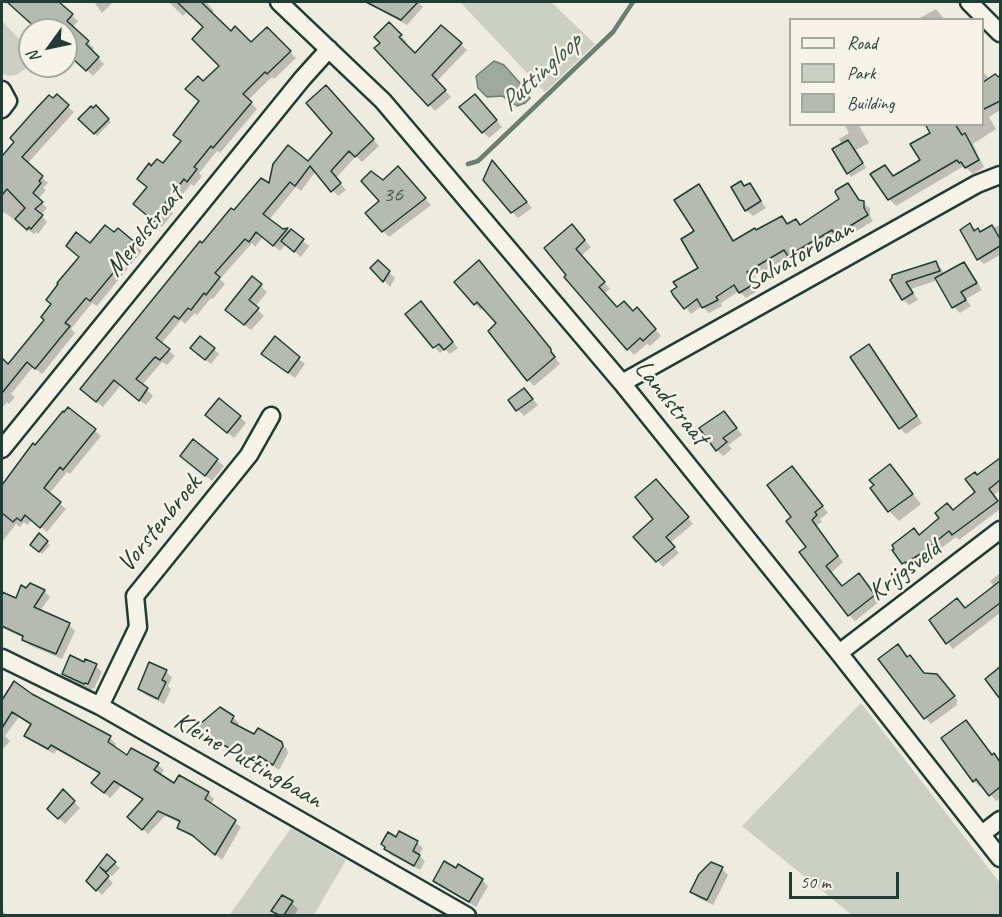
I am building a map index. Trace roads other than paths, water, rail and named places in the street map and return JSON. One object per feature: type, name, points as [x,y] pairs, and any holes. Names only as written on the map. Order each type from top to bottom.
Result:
[{"type":"street","name":"Landstraat","points":[[279,2],[383,101],[622,383],[839,652],[1000,858]]},
{"type":"street","points":[[969,2],[1000,33]]},
{"type":"street","name":"Merelstraat","points":[[2,449],[302,79],[329,50]]},
{"type":"street","points":[[2,90],[8,101],[2,109]]},
{"type":"street","name":"Salvatorbaan","points":[[622,383],[977,184],[1000,175]]},
{"type":"street","name":"Vorstenbroek","points":[[100,706],[138,627],[135,596],[249,454],[272,416]]},
{"type":"street","name":"Krijgsveld","points":[[839,652],[1000,530]]},
{"type":"street","name":"Kleine Puttingbaan","points":[[4,664],[100,706],[466,915]]},
{"type":"street","points":[[982,834],[1000,820]]},
{"type":"waterway","name":"Puttingloop","points":[[468,164],[478,161],[613,32],[633,2]]}]
